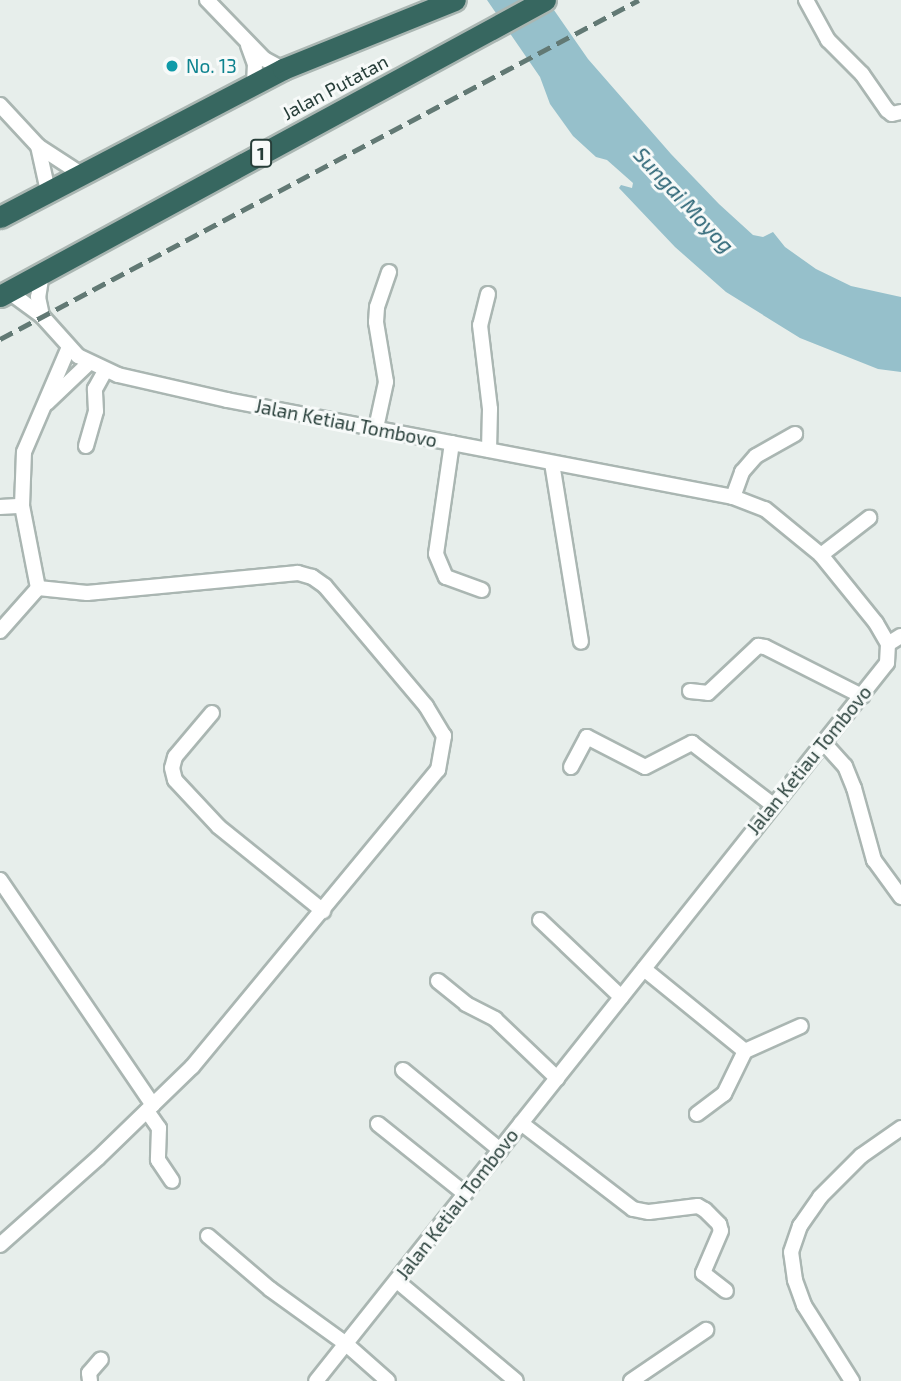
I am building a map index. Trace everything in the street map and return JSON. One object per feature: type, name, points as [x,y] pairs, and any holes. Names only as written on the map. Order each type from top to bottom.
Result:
[{"type":"highway","name":"Jalan Putatan","points":[[4,294],[545,0]]},
{"type":"highway","name":"Jalan Putatan","points":[[0,217],[283,69],[446,4]]},
{"type":"street","points":[[207,0],[264,59],[283,69]]},
{"type":"street","points":[[806,0],[828,40],[862,74],[887,110],[892,114],[901,112]]},
{"type":"street","points":[[244,38],[255,64],[254,85]]},
{"type":"street","points":[[0,105],[38,146],[81,174]]},
{"type":"street","points":[[38,146],[48,191]]},
{"type":"street","points":[[376,428],[386,382],[376,322],[377,307],[389,272]]},
{"type":"street","points":[[42,273],[38,297],[42,316]]},
{"type":"street","name":"Jalan Ketiau Tombovo","points":[[4,294],[42,316],[69,347],[89,363],[105,371],[227,400],[733,497],[765,509],[783,521],[821,555],[876,624],[895,640],[887,663],[862,696],[316,1381]]},
{"type":"street","points":[[488,294],[480,325],[490,409],[489,450]]},
{"type":"street","points":[[38,588],[22,506],[24,452],[31,430],[46,404],[69,347]]},
{"type":"street","points":[[46,404],[89,363]]},
{"type":"street","points":[[86,446],[96,411],[95,389],[105,371]]},
{"type":"street","points":[[733,497],[742,472],[756,456],[794,434]]},
{"type":"street","points":[[452,443],[436,554],[446,577],[482,590]]},
{"type":"street","points":[[552,463],[581,642]]},
{"type":"street","points":[[0,507],[22,506]]},
{"type":"street","points":[[821,555],[869,519]]},
{"type":"street","points":[[2,1239],[150,1108],[192,1067],[438,770],[444,736],[426,706],[325,586],[312,577],[299,573],[87,593],[38,588]]},
{"type":"street","points":[[0,631],[38,588]]},
{"type":"street","points":[[690,691],[708,693],[758,646],[765,647],[862,696]]},
{"type":"street","points":[[212,713],[175,757],[172,768],[175,780],[219,827],[323,911]]},
{"type":"street","points":[[571,767],[587,737],[645,767],[692,743],[773,805]]},
{"type":"street","points":[[824,743],[845,766],[854,788],[874,860],[901,897]]},
{"type":"street","points":[[0,880],[150,1108],[159,1128],[158,1160],[172,1181]]},
{"type":"street","points":[[540,920],[621,997]]},
{"type":"street","points":[[644,970],[745,1051]]},
{"type":"street","points":[[438,981],[467,1004],[495,1019],[557,1078]]},
{"type":"street","points":[[696,1114],[724,1094],[745,1051],[800,1026]]},
{"type":"street","points":[[403,1070],[500,1150]]},
{"type":"street","points":[[378,1124],[464,1193]]},
{"type":"street","points":[[521,1124],[633,1209],[649,1212],[698,1206],[705,1210],[722,1231],[703,1273],[726,1291]]},
{"type":"street","points":[[851,1381],[804,1305],[795,1280],[791,1252],[800,1227],[820,1197],[862,1156],[901,1128]]},
{"type":"street","points":[[208,1236],[270,1289],[345,1343],[388,1381]]},
{"type":"street","points":[[397,1281],[516,1381]]},
{"type":"street","points":[[631,1381],[706,1331]]},
{"type":"street","points":[[90,1381],[89,1373],[101,1359]]},
{"type":"water","name":"Sungai Moyog","points":[[487,0],[547,0],[588,59],[671,154],[753,235],[763,237],[773,232],[785,247],[816,269],[851,286],[901,297],[901,372],[878,369],[800,338],[726,292],[675,247],[619,188],[621,185],[632,188],[633,183],[607,160],[596,157],[573,136],[550,104],[540,77]]},
{"type":"railway","points":[[0,339],[639,0]]},
{"type":"place","name":"No. 13","points":[[172,66]]}]
